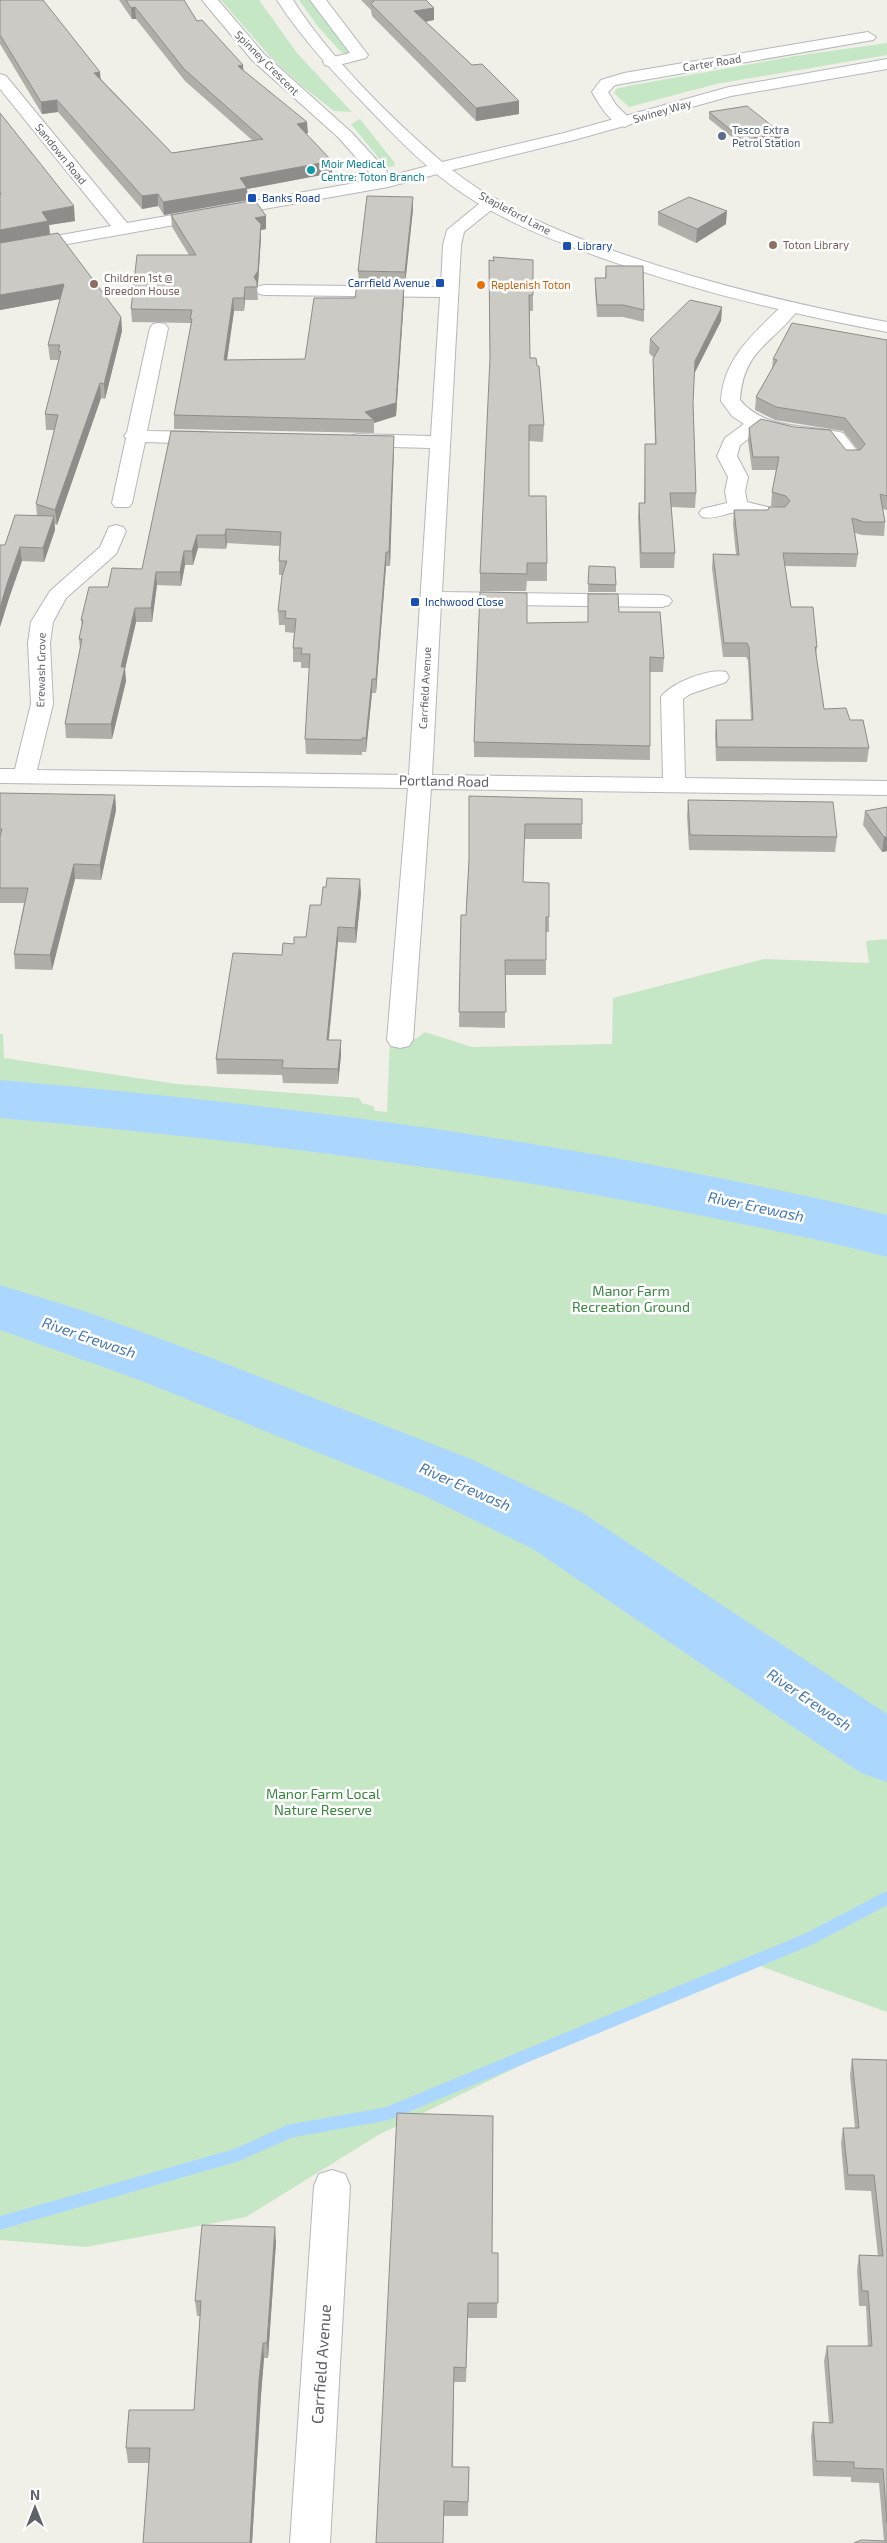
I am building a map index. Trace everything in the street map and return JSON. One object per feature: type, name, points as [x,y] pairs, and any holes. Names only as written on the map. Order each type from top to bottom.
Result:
[{"type":"street","name":"Spinney Crescent","points":[[210,0],[258,57],[337,119],[380,174]]},
{"type":"street","name":"Stapleford Lane","points":[[285,0],[331,62],[439,168],[491,203],[532,225],[618,258],[706,286],[791,307],[887,327]]},
{"type":"street","points":[[318,0],[360,55],[331,62]]},
{"type":"street","name":"Carter Road","points":[[625,122],[610,108],[600,92],[607,83],[624,78],[868,37]]},
{"type":"street","name":"Swiney Way","points":[[439,168],[625,122],[737,91],[887,64]]},
{"type":"street","name":"Sandown Road","points":[[0,79],[122,229]]},
{"type":"street","points":[[0,251],[388,182],[439,168]]},
{"type":"street","name":"Carrfield Avenue","points":[[400,1040],[420,780],[452,245],[456,230],[491,203]]},
{"type":"street","points":[[265,290],[449,292]]},
{"type":"street","points":[[791,307],[743,356],[732,380],[730,401],[738,413],[757,423],[845,435],[852,457]]},
{"type":"street","points":[[122,503],[134,436],[158,328]]},
{"type":"street","points":[[738,506],[735,491],[738,477],[727,456],[732,442],[757,423]]},
{"type":"street","points":[[134,436],[223,438]]},
{"type":"street","points":[[342,440],[440,442]]},
{"type":"street","points":[[709,513],[738,506],[777,514]]},
{"type":"street","name":"Erewash Grove","points":[[24,777],[42,704],[39,643],[42,622],[57,595],[109,550],[116,531]]},
{"type":"street","points":[[431,598],[636,593],[662,601]]},
{"type":"street","points":[[674,785],[672,697],[682,689],[718,678]]},
{"type":"street","name":"Portland Road","points":[[0,776],[420,780],[887,788]]},
{"type":"street","name":"Carrfield Avenue","points":[[310,2543],[332,2186]]},
{"type":"green space","points":[[221,0],[259,0],[297,53],[352,112],[334,111],[302,86],[274,61]]},
{"type":"green space","points":[[299,0],[310,0],[350,53],[342,53],[319,28]]},
{"type":"green space","points":[[887,43],[887,55],[716,84],[629,107],[614,93],[616,89],[628,86],[796,56]]},
{"type":"green space","points":[[360,119],[394,162],[395,166],[386,167],[351,124]]},
{"type":"green space","points":[[887,939],[887,2012],[760,1966],[562,2045],[380,2134],[246,2217],[86,2247],[0,2240],[0,1034],[3,1034],[4,1058],[177,1084],[359,1098],[362,1103],[373,1106],[375,1111],[387,1112],[390,1039],[416,1039],[425,1032],[472,1047],[612,1044],[613,998],[764,959],[869,963],[866,941]],"holes":[[[268,1414],[401,1473],[401,1474],[396,1478]],[[424,1484],[493,1515],[662,1609],[509,1534]]]},
{"type":"building","points":[[0,0],[43,0],[100,72],[94,73],[172,153],[263,139],[184,69],[135,7],[131,8],[126,0],[184,0],[197,21],[202,20],[243,65],[238,66],[307,122],[297,124],[332,161],[240,178],[247,188],[163,202],[158,194],[142,196],[57,100],[41,102],[0,35]]},
{"type":"building","points":[[373,0],[426,0],[434,8],[414,11],[472,65],[482,64],[519,101],[476,108],[371,4]]},
{"type":"building","points":[[747,106],[781,133],[743,140],[709,112]]},
{"type":"building","points":[[0,113],[74,206],[42,212],[48,221],[0,230]]},
{"type":"building","points":[[367,196],[413,197],[405,272],[358,271]]},
{"type":"building","points":[[689,197],[727,211],[697,229],[658,212]]},
{"type":"building","points":[[255,200],[266,216],[255,218],[261,224],[258,271],[254,277],[257,287],[245,287],[244,298],[233,298],[224,360],[305,359],[314,298],[355,298],[357,285],[404,286],[396,403],[365,412],[374,420],[174,415],[192,319],[190,319],[192,310],[131,309],[137,255],[196,255],[171,215]]},
{"type":"building","points":[[58,233],[121,317],[104,384],[100,383],[55,510],[36,504],[58,415],[45,414],[61,351],[58,351],[60,345],[48,345],[64,284],[0,295],[0,243]]},
{"type":"building","points":[[493,257],[533,260],[533,295],[529,295],[530,358],[536,358],[537,366],[539,366],[544,425],[529,425],[529,496],[546,496],[547,563],[527,563],[527,574],[480,573],[490,358],[489,260],[494,261]]},
{"type":"building","points":[[606,266],[643,266],[644,310],[623,305],[597,305],[595,278],[606,278]]},
{"type":"building","points":[[690,300],[722,307],[695,361],[693,403],[696,493],[670,493],[675,553],[641,553],[639,503],[645,503],[645,444],[656,444],[653,359],[659,348],[650,339]]},
{"type":"building","points":[[792,323],[887,340],[887,496],[880,494],[885,522],[864,522],[852,518],[858,554],[783,553],[791,607],[813,607],[817,647],[815,647],[824,709],[846,708],[850,720],[863,720],[869,748],[717,747],[716,720],[753,720],[749,647],[747,643],[724,643],[713,554],[739,555],[734,510],[768,510],[769,507],[785,507],[790,501],[786,496],[772,492],[779,457],[753,457],[749,428],[761,419],[794,427],[830,430],[846,450],[860,450],[865,444],[845,418],[776,407],[756,397],[777,360],[773,359]]},
{"type":"building","points":[[171,431],[394,436],[389,552],[386,552],[376,679],[372,679],[366,738],[362,738],[362,740],[305,739],[310,654],[301,654],[302,648],[293,648],[296,619],[285,618],[286,611],[278,611],[282,576],[287,561],[279,561],[281,532],[226,529],[225,535],[197,535],[192,551],[184,551],[180,572],[156,572],[151,608],[135,608],[121,667],[125,667],[111,724],[65,724],[82,639],[79,639],[83,620],[81,620],[89,587],[108,587],[112,568],[142,569]]},
{"type":"building","points":[[15,515],[54,516],[43,548],[20,547],[0,608],[0,545],[5,545]]},
{"type":"building","points":[[589,566],[615,567],[616,585],[588,584]]},
{"type":"building","points":[[480,592],[527,593],[527,623],[588,622],[588,594],[618,594],[619,612],[660,612],[664,658],[650,657],[650,746],[474,742]]},
{"type":"building","points":[[0,793],[115,795],[100,865],[74,864],[50,955],[14,954],[28,888],[0,888],[0,837],[2,829],[0,829]]},
{"type":"building","points":[[469,796],[582,799],[582,824],[525,824],[523,882],[549,883],[549,917],[546,917],[546,960],[505,960],[506,1012],[459,1012],[461,915],[466,915],[469,860]]},
{"type":"building","points":[[688,800],[833,802],[837,837],[690,835]]},
{"type":"building","points":[[887,807],[887,837],[884,837],[865,811]]},
{"type":"building","points":[[327,878],[360,879],[355,928],[338,927],[327,1040],[341,1040],[338,1069],[282,1068],[283,1060],[216,1059],[233,953],[282,955],[283,943],[294,944],[294,937],[306,937],[310,905],[321,905],[323,887],[326,887]]},
{"type":"building","points":[[852,2059],[887,2060],[887,2523],[883,2469],[854,2468],[854,2462],[816,2461],[813,2422],[833,2423],[827,2346],[872,2346],[868,2291],[862,2291],[859,2255],[883,2256],[874,2175],[848,2175],[843,2128],[859,2128]]},
{"type":"building","points":[[397,2113],[493,2116],[492,2253],[498,2253],[498,2303],[468,2303],[466,2368],[454,2367],[452,2467],[469,2467],[468,2502],[444,2501],[443,2543],[376,2543]]},
{"type":"building","points":[[202,2225],[275,2227],[267,2343],[263,2343],[259,2380],[250,2543],[143,2543],[150,2448],[126,2448],[129,2410],[194,2410],[201,2301],[195,2301]]},
{"type":"building","points":[[861,2540],[887,2541],[887,2543],[854,2543]]},
{"type":"waterway","name":"River Erewash","points":[[0,1099],[269,1126],[448,1150],[626,1180],[823,1220],[887,1236]]},
{"type":"waterway","name":"River Erewash","points":[[0,1307],[165,1365],[447,1477],[558,1531],[887,1752]]},
{"type":"waterway","points":[[0,2223],[237,2155],[290,2131],[386,2114],[809,1939],[887,1898]]},
{"type":"place","name":"Tesco Extra Petrol Station","points":[[722,136]]},
{"type":"place","name":"Moir Medical Centre: Toton Branch","points":[[311,170]]},
{"type":"place","name":"Banks Road","points":[[252,198]]},
{"type":"place","name":"Toton Library","points":[[773,245]]},
{"type":"place","name":"Library","points":[[567,246]]},
{"type":"place","name":"Carrfield Avenue","points":[[440,283]]},
{"type":"place","name":"Children 1st @ Breedon House","points":[[94,284]]},
{"type":"place","name":"Replenish Toton","points":[[481,285]]},
{"type":"place","name":"Inchwood Close","points":[[415,602]]},
{"type":"park label","name":"Manor Farm Recreation Ground","points":[[631,1299]]},
{"type":"park label","name":"Manor Farm Local Nature Reserve","points":[[323,1802]]}]
